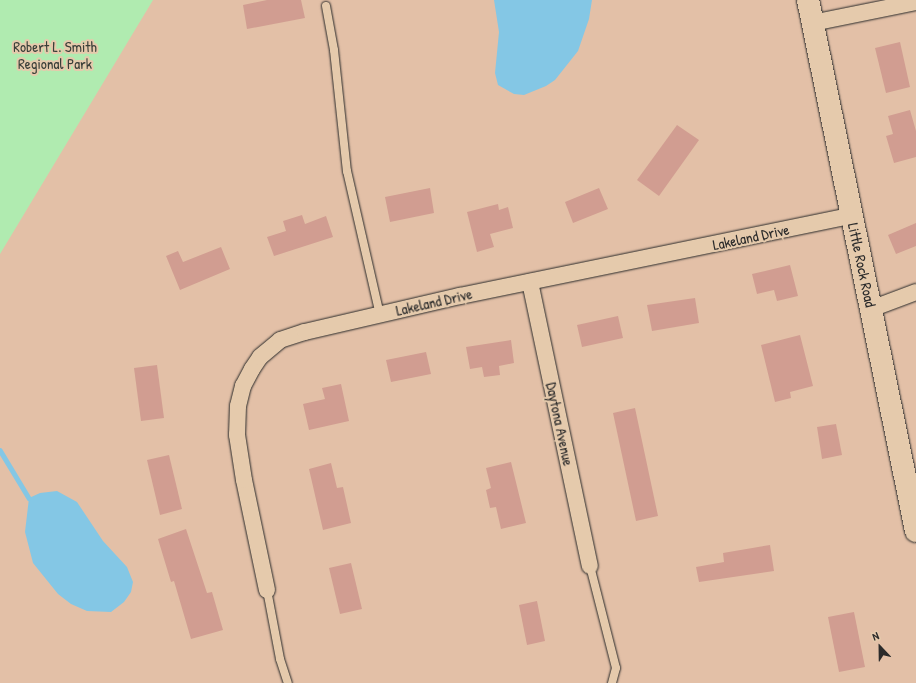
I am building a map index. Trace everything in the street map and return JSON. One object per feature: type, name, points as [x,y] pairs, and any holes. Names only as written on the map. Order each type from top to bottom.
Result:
[{"type":"main road","name":"Little Rock Road","points":[[808,0],[916,531]]},
{"type":"street","points":[[812,23],[916,2]]},
{"type":"street","name":"Lakeland Drive","points":[[267,590],[237,435],[238,406],[243,386],[260,357],[280,340],[380,314],[851,216]]},
{"type":"street","name":"Daytona Avenue","points":[[530,282],[590,566]]},
{"type":"street","points":[[871,309],[916,292]]},
{"type":"lane","points":[[326,6],[347,171],[380,314]]},
{"type":"lane","points":[[590,566],[616,668],[612,683]]},
{"type":"lane","points":[[267,590],[279,653],[288,683]]},
{"type":"green space","name":"Robert L. Smith Regional Park","points":[[0,0],[153,0],[0,254]]},
{"type":"water","points":[[494,0],[592,0],[589,19],[578,51],[555,80],[546,86],[524,95],[514,94],[498,85],[495,73],[499,32]]},
{"type":"water","points":[[57,491],[77,502],[103,541],[127,567],[133,582],[131,592],[124,602],[111,612],[87,611],[71,604],[58,594],[33,563],[25,532],[29,498],[40,493]]},
{"type":"building","points":[[267,0],[301,0],[305,18],[247,29],[243,5]]},
{"type":"building","points":[[900,42],[910,87],[886,93],[875,48]]},
{"type":"building","points":[[910,110],[916,131],[916,157],[894,163],[886,136],[893,134],[888,116]]},
{"type":"building","points":[[677,125],[699,140],[659,196],[637,180]]},
{"type":"building","points":[[430,188],[434,213],[390,222],[385,197]]},
{"type":"building","points":[[599,188],[608,209],[573,223],[565,202]]},
{"type":"building","points":[[498,204],[499,210],[508,207],[513,228],[490,234],[494,247],[477,252],[467,212]]},
{"type":"building","points":[[302,215],[305,224],[326,216],[333,237],[274,256],[267,237],[286,231],[283,221]]},
{"type":"building","points":[[916,223],[916,246],[896,254],[888,235]]},
{"type":"building","points":[[221,247],[230,269],[180,290],[166,256],[178,251],[183,262]]},
{"type":"building","points":[[790,265],[798,296],[777,301],[774,290],[757,294],[752,274]]},
{"type":"building","points":[[695,298],[699,323],[652,331],[647,305]]},
{"type":"building","points":[[618,316],[623,338],[582,347],[577,325]]},
{"type":"building","points":[[800,335],[813,386],[790,392],[791,398],[775,402],[761,345]]},
{"type":"building","points":[[511,340],[514,363],[499,366],[500,375],[484,377],[482,367],[470,369],[466,347]]},
{"type":"building","points":[[426,352],[431,374],[391,382],[386,360]]},
{"type":"building","points":[[157,365],[164,418],[141,421],[134,368]]},
{"type":"building","points":[[341,384],[349,421],[309,430],[303,404],[325,399],[322,388]]},
{"type":"building","points":[[635,408],[658,516],[636,521],[613,413]]},
{"type":"building","points":[[836,424],[842,455],[822,459],[817,427]]},
{"type":"building","points":[[169,455],[182,509],[160,515],[147,460]]},
{"type":"building","points":[[511,462],[526,523],[501,529],[496,507],[490,508],[486,490],[491,488],[486,468]]},
{"type":"building","points":[[331,463],[337,488],[343,487],[351,523],[323,530],[309,469]]},
{"type":"building","points":[[186,529],[207,593],[212,592],[223,630],[191,639],[174,581],[171,582],[158,539]]},
{"type":"building","points":[[770,545],[774,571],[699,582],[696,567],[724,562],[723,553]]},
{"type":"building","points":[[351,563],[362,609],[340,614],[329,568]]},
{"type":"building","points":[[537,601],[545,641],[527,645],[519,605]]},
{"type":"building","points":[[854,612],[865,667],[839,672],[828,617]]},
{"type":"waterway","points":[[0,450],[29,498]]}]
